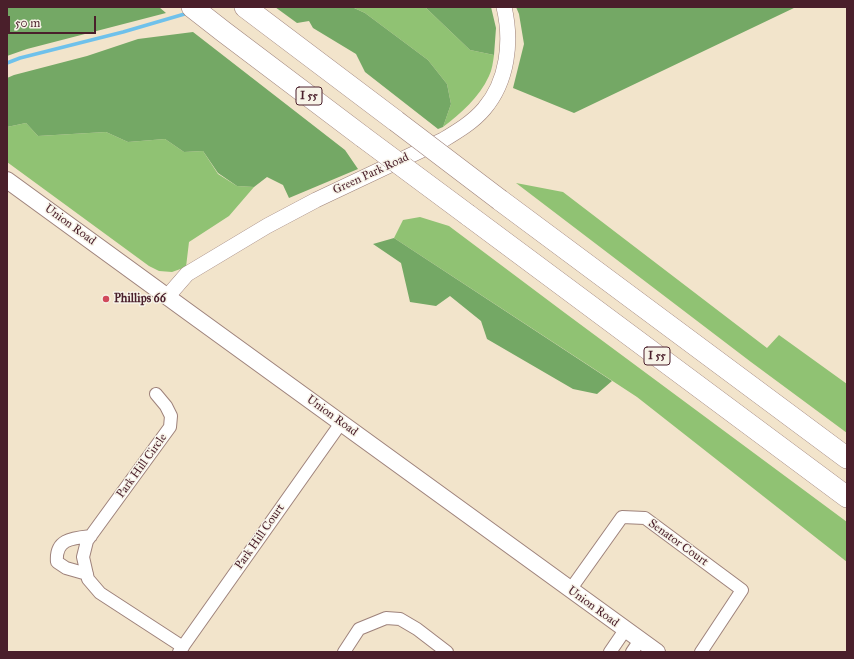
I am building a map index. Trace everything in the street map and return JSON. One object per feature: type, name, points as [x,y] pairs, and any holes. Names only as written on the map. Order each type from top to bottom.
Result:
[{"type":"highway","name":"I 55","points":[[192,7],[363,137],[847,497]]},
{"type":"highway","name":"I 55","points":[[245,7],[500,200],[847,458]]},
{"type":"main road","name":"Union Road","points":[[7,180],[625,630],[636,646],[656,652]]},
{"type":"street","name":"Green Park Road","points":[[167,297],[187,274],[267,226],[323,196],[443,140],[473,120],[492,98],[503,74],[508,39],[507,19],[504,7]]},
{"type":"street","name":"Park Hill Circle","points":[[156,394],[166,406],[171,416],[170,427],[87,540],[83,557],[88,578],[100,593],[181,649]]},
{"type":"street","name":"Park Hill Court","points":[[181,649],[341,423]]},
{"type":"street","name":"Senator Court","points":[[570,590],[622,517],[644,518],[742,590],[701,652]]},
{"type":"street","points":[[87,574],[66,568],[57,562],[56,553],[62,543],[69,539],[91,536]]},
{"type":"street","points":[[344,652],[359,629],[386,618],[400,619],[417,629],[447,652]]},
{"type":"street","points":[[610,652],[625,630]]},
{"type":"green space","points":[[7,7],[159,7],[166,13],[27,49],[7,56]]},
{"type":"green space","points":[[275,7],[352,7],[365,13],[428,60],[447,84],[451,104],[443,127],[438,129],[365,72],[356,54],[313,28],[309,21],[297,23]]},
{"type":"green space","points":[[352,7],[425,7],[470,50],[494,55],[491,71],[485,84],[475,98],[443,127],[451,104],[447,84],[428,60],[365,13]]},
{"type":"green space","points":[[425,7],[491,7],[496,28],[494,55],[470,50]]},
{"type":"green space","points":[[516,7],[796,7],[574,113],[513,88],[524,44],[519,14]]},
{"type":"green space","points":[[193,32],[345,150],[358,169],[289,198],[283,185],[267,177],[254,187],[237,186],[218,173],[203,151],[184,152],[165,139],[128,142],[106,132],[38,136],[26,123],[7,127],[7,78],[87,56],[138,39]]},
{"type":"green space","points":[[26,123],[38,136],[106,132],[128,142],[165,139],[184,152],[203,151],[218,174],[237,186],[254,187],[229,216],[189,242],[186,267],[172,272],[159,271],[149,266],[7,162],[7,127]]},
{"type":"green space","points":[[516,183],[563,192],[767,348],[779,335],[847,384],[847,433],[751,362]]},
{"type":"green space","points":[[420,217],[449,226],[847,522],[847,562],[637,397],[394,238],[403,220]]},
{"type":"green space","points":[[394,238],[612,381],[597,394],[573,389],[487,339],[481,321],[450,296],[436,306],[410,302],[401,263],[373,244]]},
{"type":"waterway","points":[[7,63],[20,58],[123,32],[188,13]]},
{"type":"place","name":"Phillips 66","points":[[106,299]]}]
